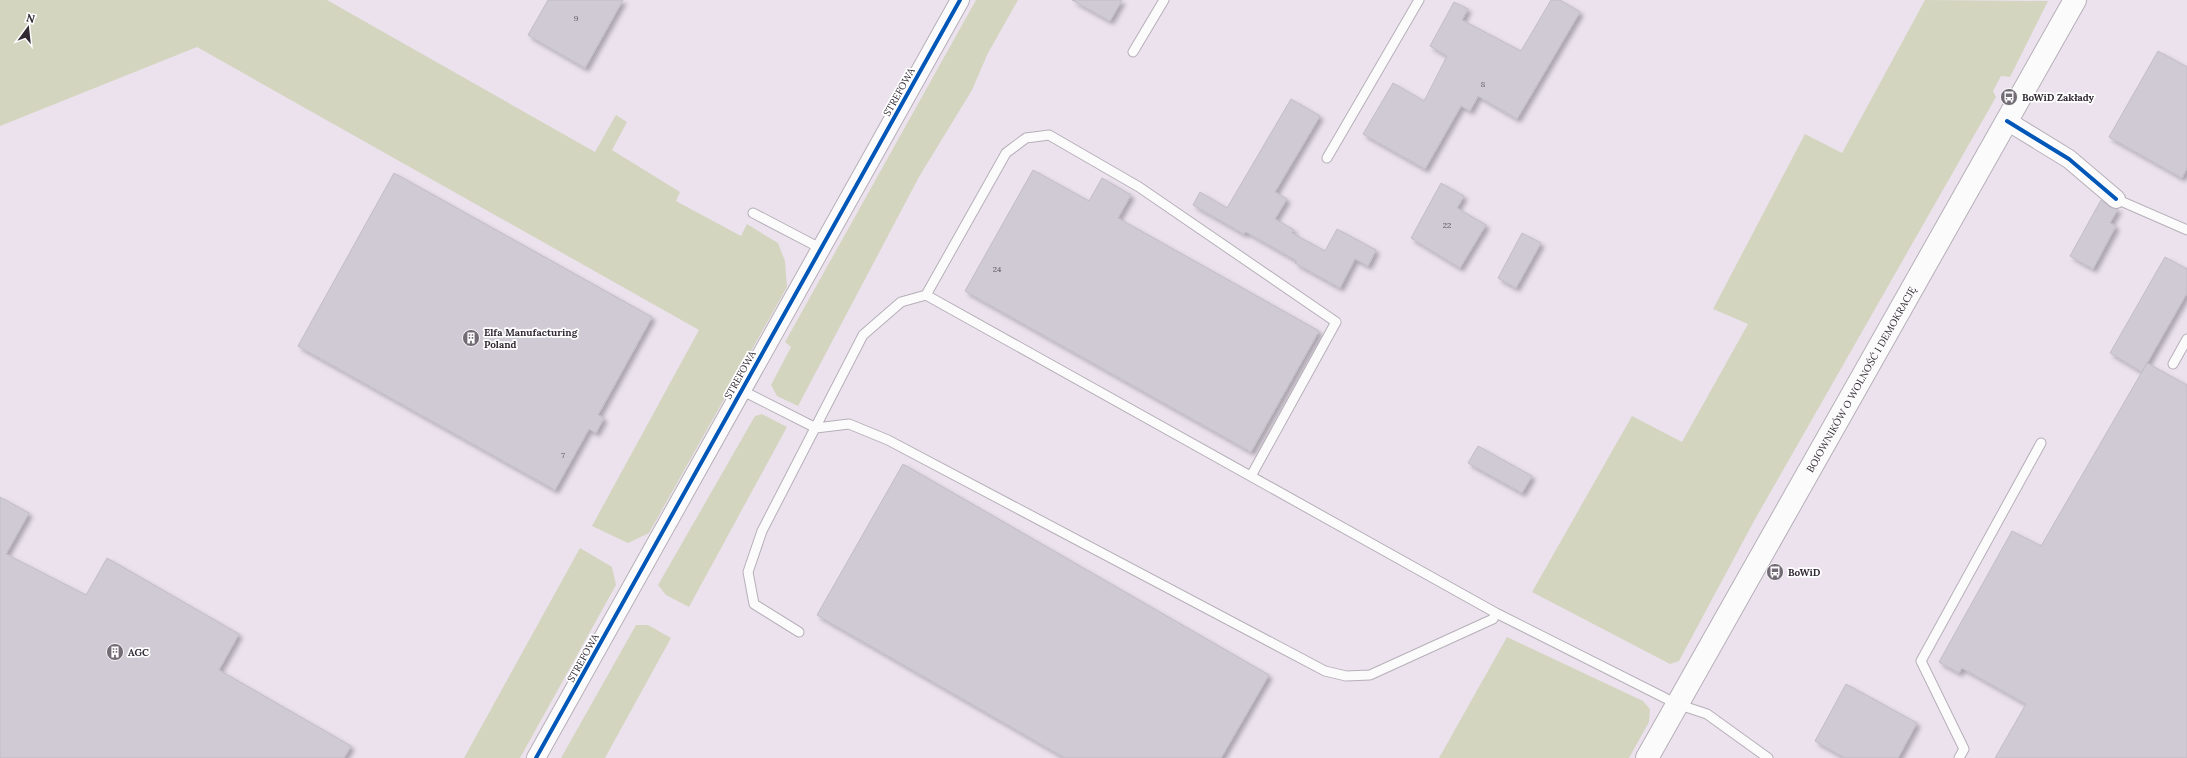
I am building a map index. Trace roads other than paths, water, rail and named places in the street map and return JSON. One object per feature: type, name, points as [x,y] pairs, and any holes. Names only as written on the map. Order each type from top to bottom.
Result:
[{"type":"main road","name":"BOJOWNIKÓW O WOLNOŚĆ I DEMOKRACJĘ","points":[[1647,758],[2075,0]]},
{"type":"street","name":"STREFOWA","points":[[536,758],[960,0]]},
{"type":"street","points":[[2007,121],[2070,159],[2116,199]]},
{"type":"lane","points":[[1133,52],[1164,0]]},
{"type":"lane","points":[[1326,158],[1419,0]]},
{"type":"lane","points":[[926,295],[1006,153],[1026,138],[1049,135],[1139,187],[1336,322],[1251,476]]},
{"type":"lane","points":[[2116,199],[2187,230]]},
{"type":"lane","points":[[752,213],[820,248]]},
{"type":"lane","points":[[799,632],[754,604],[748,572],[762,531],[863,335],[901,302],[926,295],[1496,613],[1677,704],[1707,714],[1768,758]]},
{"type":"lane","points":[[2173,364],[2187,339]]},
{"type":"lane","points":[[741,390],[816,428],[849,424],[888,440],[1325,671],[1346,676],[1370,676],[1493,619],[1496,613]]},
{"type":"lane","points":[[1958,758],[1964,749],[1921,661],[2041,443]]},
{"type":"place","name":"BoWiD Zakłady","points":[[2009,97]]},
{"type":"place","name":"Elfa Manufacturing Poland","points":[[471,338]]},
{"type":"place","name":"BoWiD","points":[[1775,572]]},
{"type":"place","name":"AGC","points":[[115,652]]}]
